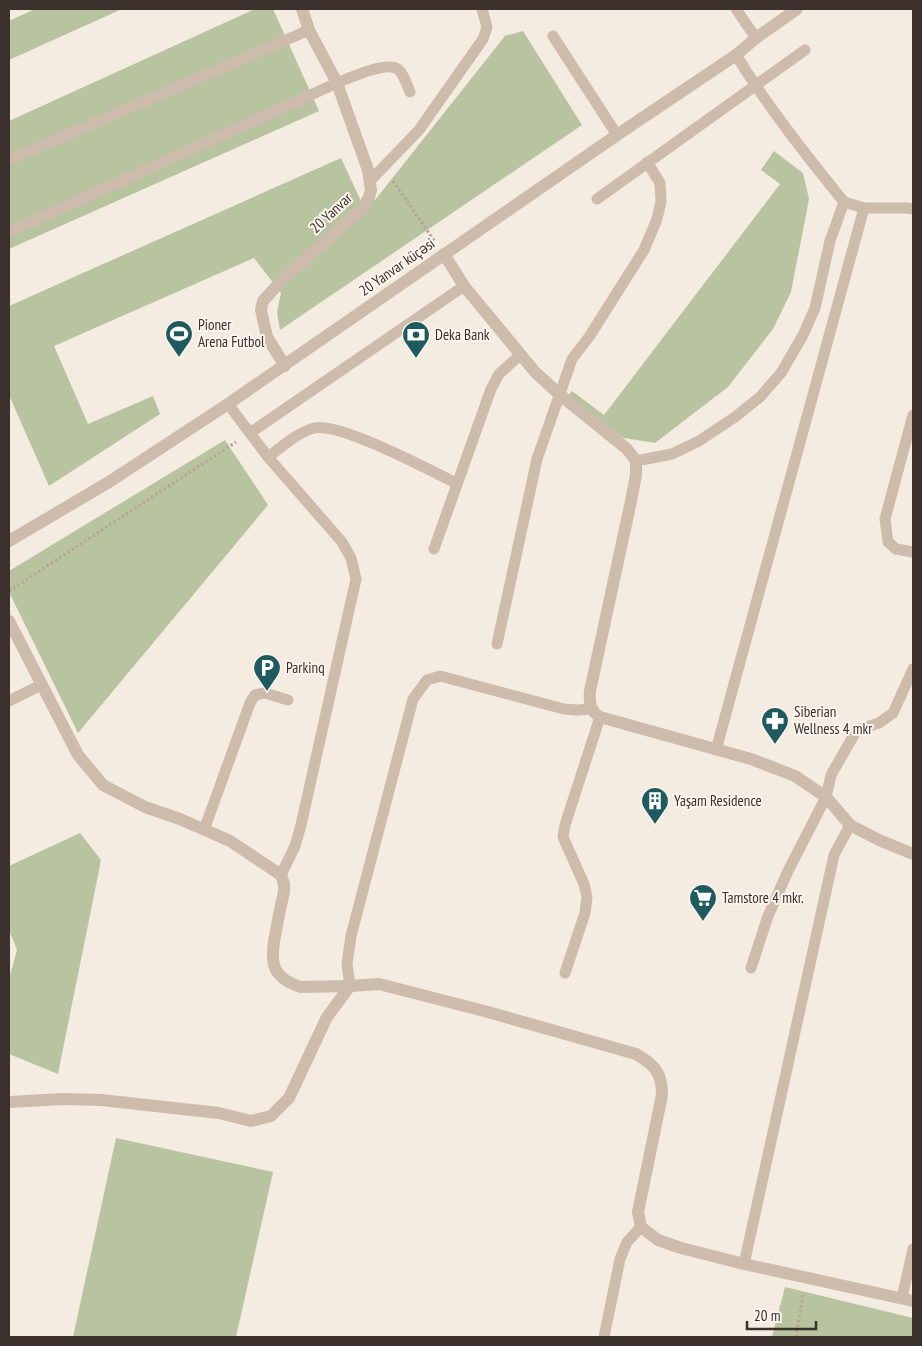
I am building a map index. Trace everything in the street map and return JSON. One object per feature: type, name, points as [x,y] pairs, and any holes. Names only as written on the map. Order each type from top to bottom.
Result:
[{"type":"street","name":"20 Yanvar","points":[[285,366],[267,337],[261,310],[263,302],[282,280],[362,208],[369,198],[371,190],[366,160],[337,83],[309,30],[302,9]]},
{"type":"street","name":"20 Yanvar küçəsi","points":[[9,541],[109,482],[285,366],[444,254],[736,55],[756,38],[798,9]]},
{"type":"street","points":[[444,254],[464,286],[535,372],[627,450],[636,461],[636,475],[631,501],[590,691],[589,700],[596,713],[751,759],[795,776],[826,797],[850,825],[913,854]]},
{"type":"street","points":[[9,621],[78,756],[103,784],[145,808],[230,841],[281,875],[284,892],[272,952],[272,962],[274,969],[288,982],[301,987],[379,984],[636,1054],[649,1061],[662,1081],[662,1096],[640,1197],[638,1212],[641,1227],[658,1240],[681,1248],[744,1264],[908,1299]]},
{"type":"street","points":[[9,1102],[64,1099],[101,1100],[219,1113],[252,1121],[271,1116],[289,1098],[328,1017],[350,986]]},
{"type":"lane","points":[[370,181],[419,130],[483,40],[487,27],[482,9]]},
{"type":"lane","points":[[736,9],[756,38]]},
{"type":"lane","points":[[9,160],[309,30]]},
{"type":"lane","points":[[553,36],[617,135]]},
{"type":"lane","points":[[597,199],[805,50]]},
{"type":"lane","points":[[736,55],[754,85],[844,202],[864,208],[913,209]]},
{"type":"lane","points":[[9,232],[337,83],[377,68],[393,67],[399,70],[410,92]]},
{"type":"lane","points":[[497,644],[537,459],[572,359],[589,337],[644,250],[657,219],[661,201],[660,182],[647,162]]},
{"type":"lane","points":[[636,461],[672,454],[699,442],[760,398],[781,373],[803,335],[815,308],[828,250],[844,202]]},
{"type":"lane","points":[[716,750],[864,208]]},
{"type":"lane","points":[[250,433],[464,286]]},
{"type":"lane","points":[[434,549],[491,389],[499,374],[520,355]]},
{"type":"lane","points":[[228,404],[268,457],[342,542],[351,558],[356,579],[301,825],[295,846],[281,875]]},
{"type":"lane","points":[[913,415],[885,519],[888,542],[896,549],[913,552]]},
{"type":"lane","points":[[268,457],[314,428],[330,428],[350,433],[456,483]]},
{"type":"lane","points":[[751,968],[788,871],[826,797],[831,775],[855,732],[879,722],[893,713],[913,669]]},
{"type":"lane","points":[[350,986],[347,964],[350,936],[413,699],[426,680],[440,676],[564,709],[596,713],[564,825],[563,836],[584,884],[587,897],[585,913],[564,973]]},
{"type":"lane","points":[[9,701],[41,686]]},
{"type":"lane","points":[[204,830],[250,703],[255,695],[265,693],[288,700]]},
{"type":"lane","points":[[744,1264],[834,855],[850,825]]},
{"type":"lane","points":[[604,1337],[620,1259],[627,1242],[641,1227]]},
{"type":"lane","points":[[908,1299],[913,1249]]},
{"type":"path","points":[[384,168],[444,254]]},
{"type":"path","points":[[9,591],[250,433]]},
{"type":"path","points":[[801,1337],[796,1337],[805,1277]]},
{"type":"green space","points":[[35,9],[122,9],[9,60],[9,21]]},
{"type":"green space","points":[[255,9],[273,9],[319,111],[9,249],[9,121]]},
{"type":"green space","points":[[523,31],[582,125],[280,330],[277,312],[281,293],[254,258],[54,346],[88,424],[153,396],[160,414],[49,486],[9,395],[9,306],[341,158],[361,201],[375,200],[505,36]]},
{"type":"green space","points":[[774,151],[803,173],[809,199],[791,292],[773,329],[728,387],[655,443],[624,438],[564,401],[572,391],[604,415],[780,184],[761,170]]},
{"type":"green space","points":[[225,440],[268,505],[78,733],[9,592],[9,571]]},
{"type":"green space","points":[[80,833],[101,860],[58,1074],[9,1054],[9,979],[17,950],[9,930],[9,866]]},
{"type":"green space","points":[[116,1138],[273,1172],[236,1337],[73,1337]]},
{"type":"green space","points":[[785,1287],[913,1318],[913,1337],[772,1337]]},
{"type":"place","name":"Pioner Arena Futbol","points":[[179,358]]},
{"type":"place","name":"Deka Bank","points":[[416,359]]},
{"type":"place","name":"Parkinq","points":[[267,692]]},
{"type":"place","name":"Siberian Wellness 4 mkr","points":[[775,745]]},
{"type":"place","name":"Yaşam Residence","points":[[655,825]]},
{"type":"place","name":"Tamstore 4 mkr.","points":[[703,922]]}]
